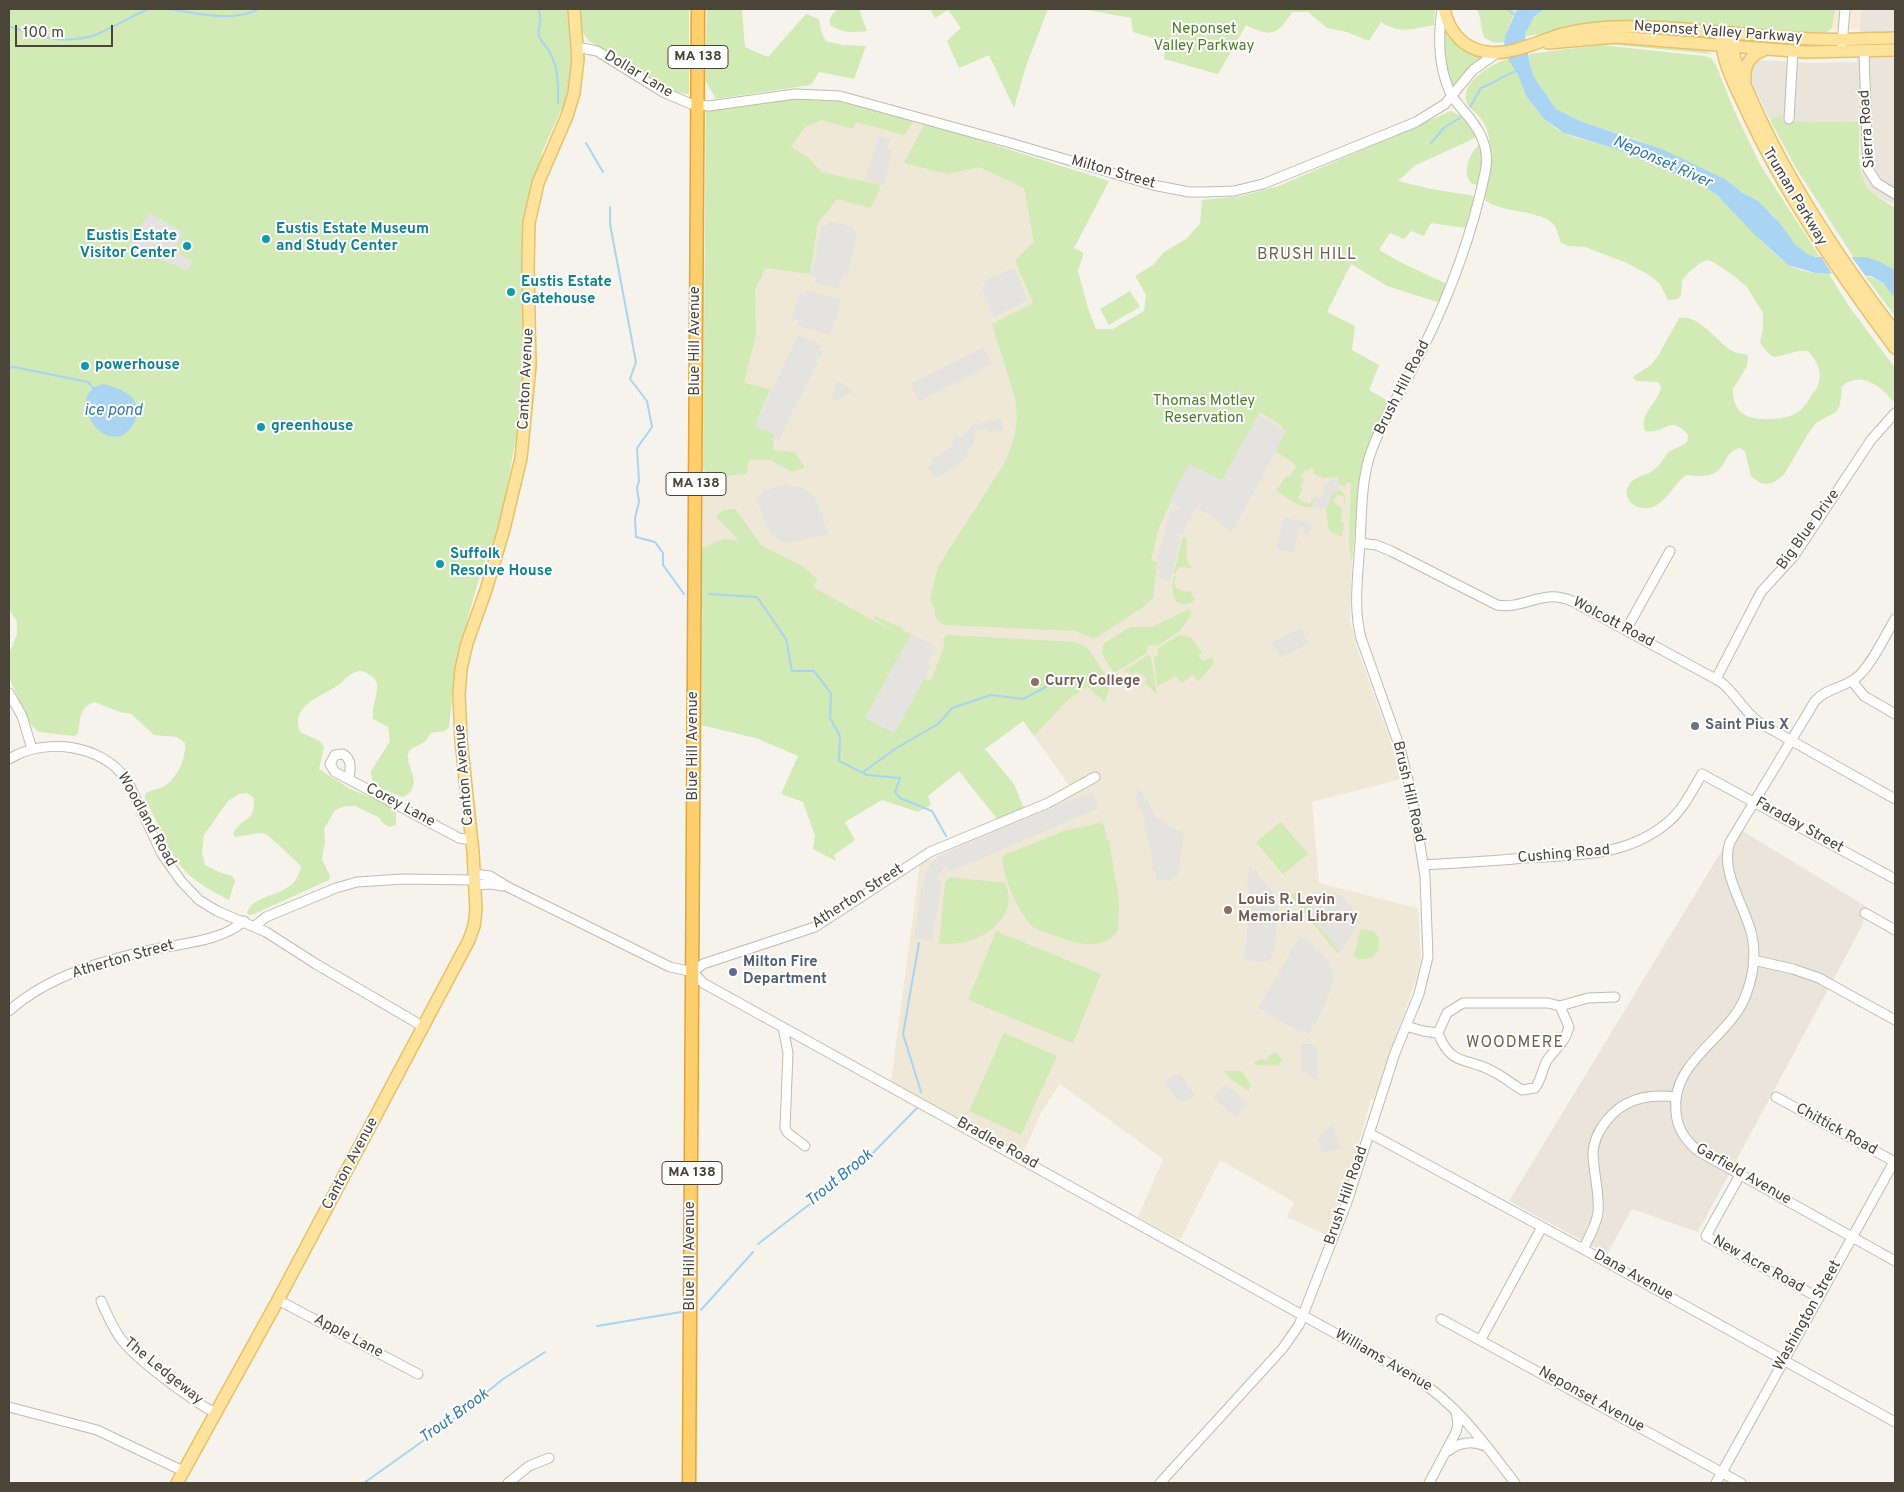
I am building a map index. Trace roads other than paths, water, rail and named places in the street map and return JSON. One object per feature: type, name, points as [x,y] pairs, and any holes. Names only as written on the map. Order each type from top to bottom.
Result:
[{"type":"highway","name":"Blue Hill Avenue","points":[[689,1483],[698,9]]},
{"type":"main road","name":"Canton Avenue","points":[[177,1483],[278,1300],[473,932],[476,916],[475,880],[461,740],[459,694],[461,668],[467,642],[486,590],[518,473],[530,366],[528,255],[531,213],[538,183],[572,102],[577,72],[574,9]]},
{"type":"main road","name":"Neponset Valley Parkway","points":[[1443,9],[1451,28],[1461,41],[1480,51],[1501,52],[1543,42],[1556,36],[1576,31],[1606,27],[1650,28],[1795,39],[1895,38]]},
{"type":"main road","name":"Truman Parkway","points":[[1727,33],[1725,62],[1758,136],[1895,348]]},
{"type":"main road","name":"Neponset Valley Parkway","points":[[1543,42],[1558,43],[1610,37],[1793,51],[1864,52],[1895,50]]},
{"type":"main road","name":"Truman Parkway","points":[[1727,46],[1735,59],[1774,147],[1832,252]]},
{"type":"main road","points":[[1746,87],[1745,70],[1747,63],[1755,55],[1769,49]]},
{"type":"main road","name":"Truman Parkway","points":[[1850,279],[1895,332]]},
{"type":"street","name":"Brush Hill Road","points":[[1160,1483],[1283,1348],[1297,1328],[1347,1202],[1395,1053],[1421,986],[1428,958],[1423,865],[1412,796],[1403,757],[1358,626],[1357,590],[1364,484],[1371,454],[1450,292],[1466,246],[1486,170],[1487,153],[1482,136],[1453,97],[1443,72],[1440,51],[1440,27],[1443,9]]},
{"type":"street","points":[[1842,52],[1844,9]]},
{"type":"street","name":"Dollar Lane","points":[[577,47],[597,51],[663,92],[680,100],[698,105]]},
{"type":"street","points":[[1790,119],[1793,51]]},
{"type":"street","name":"Milton Street","points":[[698,105],[716,105],[795,94],[840,96],[1153,185],[1189,192],[1242,190],[1277,179],[1416,122],[1438,110],[1453,97],[1473,70],[1501,52]]},
{"type":"street","name":"Sierra Road","points":[[1864,52],[1868,169],[1870,176],[1880,186],[1895,194]]},
{"type":"street","name":"Big Blue Drive","points":[[1716,679],[1761,592],[1794,556],[1871,440],[1895,413]]},
{"type":"street","name":"Wolcott Road","points":[[1360,543],[1376,545],[1391,551],[1492,603],[1512,606],[1540,597],[1562,597],[1572,600],[1716,679],[1729,688],[1755,720],[1895,799]]},
{"type":"street","points":[[1626,630],[1670,551]]},
{"type":"street","points":[[1895,619],[1864,671],[1852,681],[1864,696],[1895,714]]},
{"type":"street","name":"Garfield Avenue","points":[[1852,681],[1830,689],[1818,698],[1730,842],[1727,861],[1730,874],[1751,931],[1753,960],[1750,984],[1740,1007],[1728,1025],[1684,1073],[1679,1082],[1676,1097],[1677,1119],[1683,1134],[1690,1144],[1702,1154],[1895,1261]]},
{"type":"street","points":[[9,693],[22,716],[32,749]]},
{"type":"street","name":"Woodland Road","points":[[9,759],[32,749],[59,747],[82,750],[101,757],[116,768],[130,786],[162,854],[187,888],[199,900],[210,908],[255,926],[424,1027]]},
{"type":"street","name":"Corey Lane","points":[[349,779],[350,763],[346,756],[341,754],[335,755],[331,760],[331,767],[335,772],[460,838],[472,840]]},
{"type":"street","name":"Cushing Road","points":[[1423,865],[1589,855],[1620,849],[1653,833],[1671,820],[1680,810],[1702,774]]},
{"type":"street","name":"Faraday Street","points":[[1702,774],[1895,879]]},
{"type":"street","name":"Atherton Street","points":[[693,972],[703,964],[815,926],[930,852],[1048,803],[1095,777]]},
{"type":"street","points":[[255,926],[266,918],[336,888],[357,882],[389,879],[475,880],[485,874],[508,888],[670,968],[693,972]]},
{"type":"street","points":[[1865,913],[1895,930]]},
{"type":"street","name":"Atherton Street","points":[[9,1011],[40,988],[70,974],[134,954],[215,936],[232,929],[244,921]]},
{"type":"street","points":[[1753,960],[1786,967],[1819,978],[1895,1020]]},
{"type":"street","name":"Bradlee Road","points":[[693,972],[703,983],[1303,1315]]},
{"type":"street","points":[[1560,1006],[1569,1027],[1568,1032],[1566,1038],[1548,1060],[1536,1088],[1522,1090],[1489,1069],[1454,1057],[1443,1046],[1438,1033],[1446,1013],[1463,1003],[1548,1003],[1560,1006],[1588,998],[1615,997]]},
{"type":"street","points":[[1406,1026],[1438,1033]]},
{"type":"street","points":[[783,1027],[787,1040],[788,1058],[785,1128],[788,1133],[805,1146]]},
{"type":"street","points":[[788,1058],[793,1046],[803,1039]]},
{"type":"street","points":[[1583,1249],[1598,1214],[1593,1152],[1601,1128],[1615,1111],[1633,1100],[1650,1096],[1676,1097]]},
{"type":"street","name":"Chittick Road","points":[[1776,1097],[1895,1161]]},
{"type":"street","name":"Dana Avenue","points":[[1369,1133],[1895,1422]]},
{"type":"street","name":"Washington Street","points":[[1716,1483],[1895,1161]]},
{"type":"street","name":"New Acre Road","points":[[1740,1175],[1706,1236],[1819,1298]]},
{"type":"street","points":[[1480,1339],[1542,1227]]},
{"type":"street","name":"Apple Lane","points":[[278,1300],[418,1374]]},
{"type":"street","name":"The Ledgeway","points":[[101,1301],[114,1328],[131,1350],[167,1379],[215,1413]]},
{"type":"street","name":"Williams Avenue","points":[[1303,1315],[1409,1374],[1438,1393],[1455,1409],[1490,1449],[1516,1483]]},
{"type":"street","name":"Neponset Avenue","points":[[1441,1319],[1741,1483]]},
{"type":"street","points":[[9,1406],[97,1430],[183,1471]]},
{"type":"street","points":[[1429,1483],[1458,1428],[1455,1409]]},
{"type":"street","points":[[1446,1453],[1456,1446],[1469,1442],[1478,1443],[1490,1449]]},
{"type":"street","points":[[508,1483],[529,1466],[549,1458]]},
{"type":"water","name":"Neponset River","points":[[1517,9],[1544,9],[1534,17],[1525,37],[1534,77],[1556,109],[1578,120],[1664,150],[1725,179],[1743,193],[1758,201],[1779,222],[1795,244],[1809,255],[1817,257],[1866,257],[1895,270],[1895,298],[1883,283],[1871,276],[1815,273],[1788,265],[1756,236],[1717,195],[1705,187],[1619,150],[1564,133],[1544,119],[1526,96],[1518,75],[1508,59],[1504,42],[1505,36]]},
{"type":"water","name":"ice pond","points":[[104,384],[124,391],[133,399],[136,405],[137,411],[134,423],[122,435],[112,437],[103,433],[95,426],[89,416],[86,406],[87,396],[93,388]]},
{"type":"waterway","points":[[9,26],[51,38],[84,38],[95,35],[148,9]]},
{"type":"waterway","points":[[168,9],[215,16],[238,15],[259,9]]},
{"type":"waterway","name":"Trout Brook","points":[[538,9],[540,17],[539,36],[553,59],[556,71],[558,103]]},
{"type":"waterway","points":[[1507,9],[1515,15]]},
{"type":"waterway","points":[[1470,107],[1481,88],[1517,71]]},
{"type":"waterway","points":[[1431,143],[1445,127],[1460,118]]},
{"type":"waterway","name":"Trout Brook","points":[[586,143],[603,172]]},
{"type":"waterway","name":"Trout Brook","points":[[610,207],[610,224],[636,362],[630,379],[647,401],[652,427],[637,448],[639,502],[635,518],[636,537],[655,542],[663,553],[663,565],[684,594]]},
{"type":"waterway","points":[[9,368],[14,367],[88,382],[95,390]]},
{"type":"waterway","name":"Trout Brook","points":[[709,594],[757,597],[786,639],[792,671],[814,671],[831,693],[830,718],[840,736],[839,761],[867,775],[900,778],[895,792],[900,798],[932,811],[946,836]]},
{"type":"waterway","points":[[863,772],[895,749],[938,724],[952,708],[991,695],[1023,699],[1046,687]]},
{"type":"waterway","name":"Trout Brook","points":[[919,943],[903,1034],[921,1092]]},
{"type":"waterway","name":"Trout Brook","points":[[758,1244],[863,1163],[917,1108]]},
{"type":"waterway","name":"Trout Brook","points":[[701,1310],[753,1252]]},
{"type":"waterway","name":"Trout Brook","points":[[597,1326],[681,1312]]},
{"type":"waterway","name":"Trout Brook","points":[[364,1483],[455,1418],[503,1379],[545,1352]]},
{"type":"place","name":"Eustis Estate Museum and Study Center","points":[[266,239]]},
{"type":"place","name":"Eustis Estate Visitor Center","points":[[187,246]]},
{"type":"place","name":"Eustis Estate Gatehouse","points":[[511,292]]},
{"type":"place","name":"powerhouse","points":[[85,366]]},
{"type":"place","name":"greenhouse","points":[[261,427]]},
{"type":"place","name":"Suffolk Resolve House","points":[[440,564]]},
{"type":"place","name":"Curry College","points":[[1035,682]]},
{"type":"place","name":"Saint Pius X","points":[[1695,726]]},
{"type":"place","name":"Louis R. Levin Memorial Library","points":[[1228,910]]},
{"type":"place","name":"Milton Fire Department","points":[[733,972]]},
{"type":"district","name":"BRUSH HILL","points":[[1307,256]]},
{"type":"district","name":"WOODMERE","points":[[1515,1044]]},
{"type":"park label","name":"Thomas Motley Reservation","points":[[1204,410]]}]
